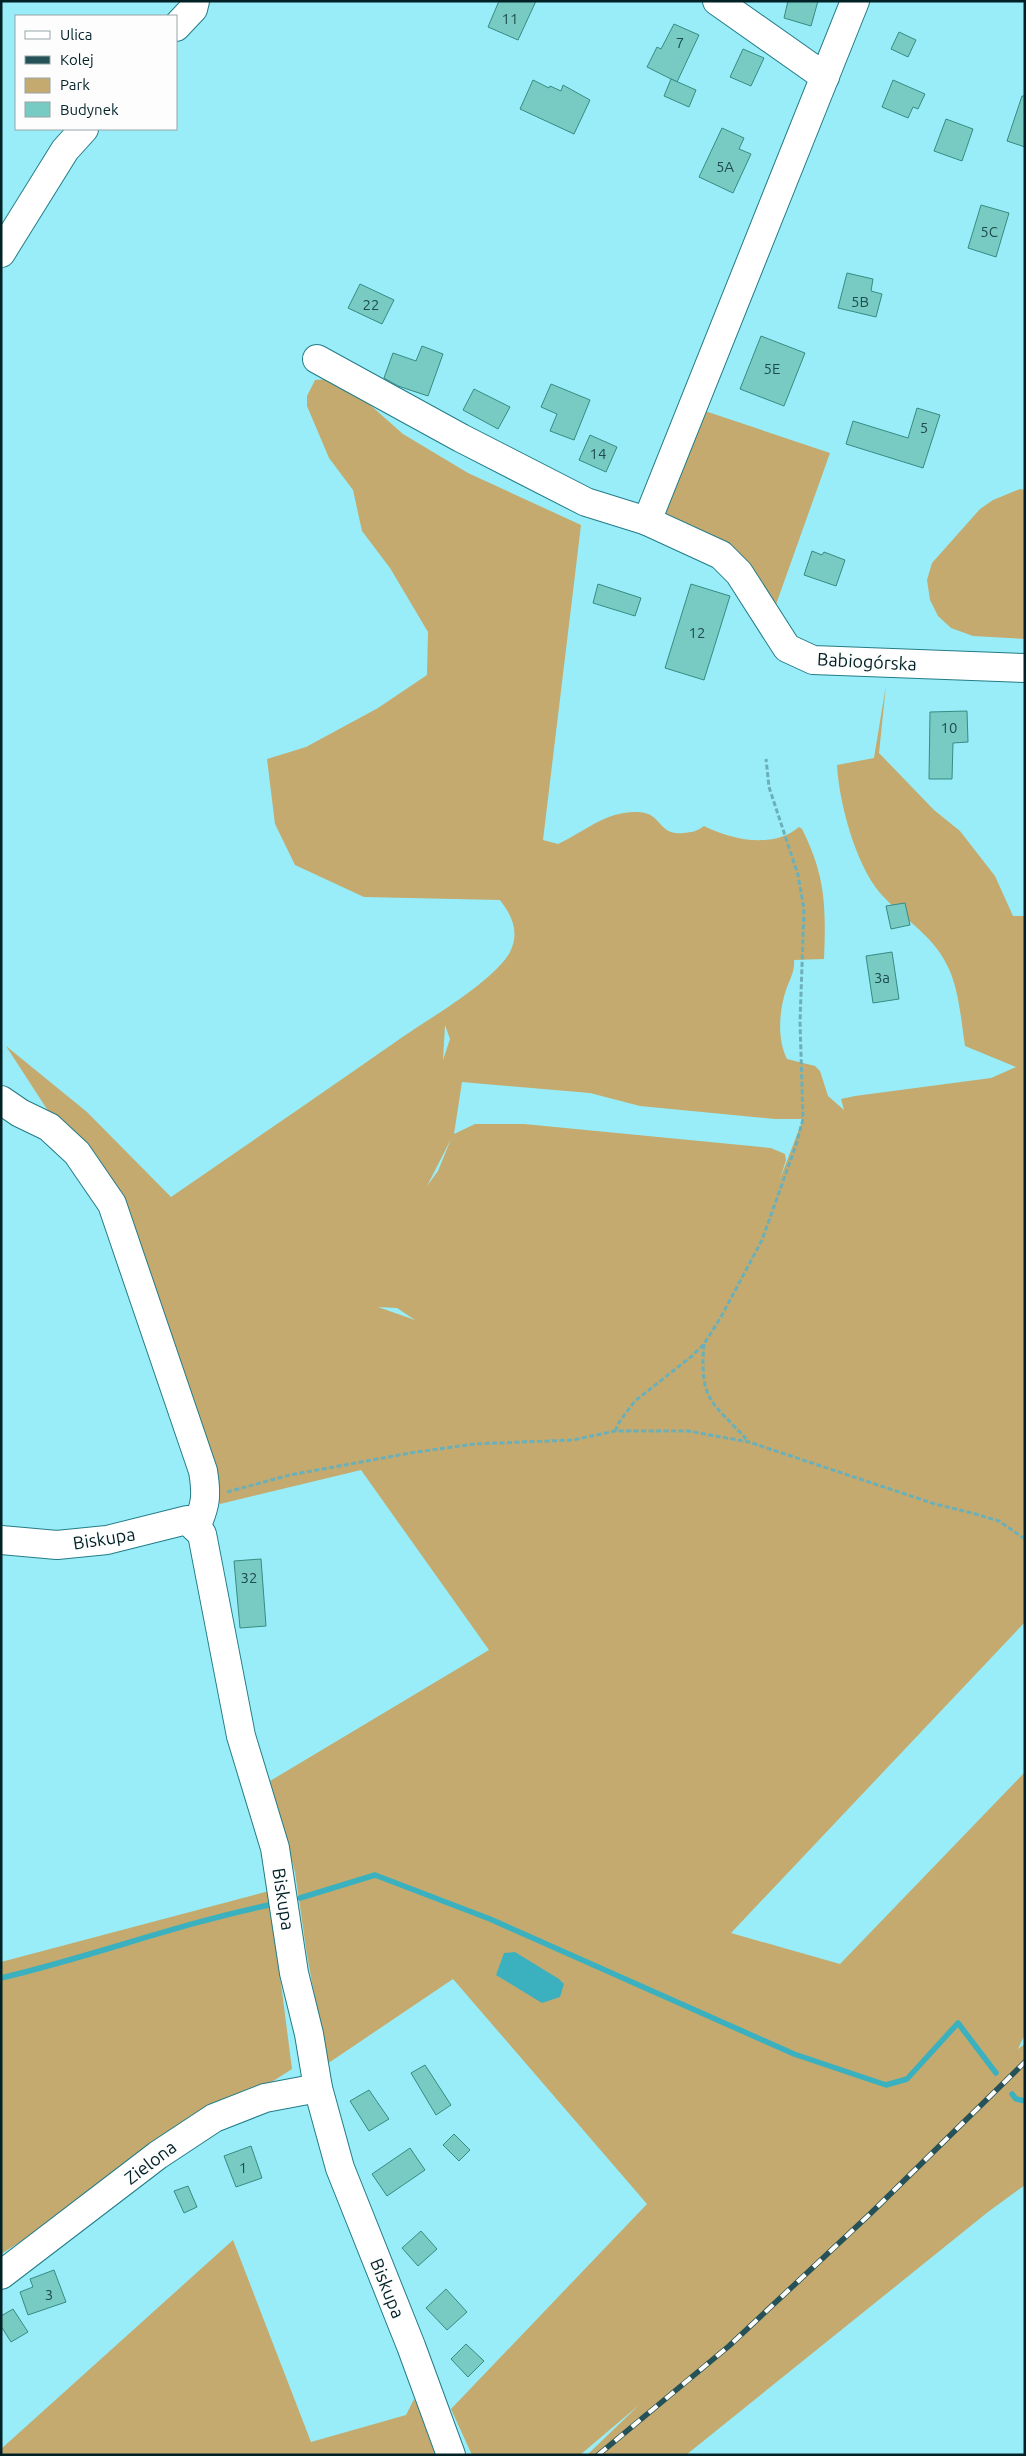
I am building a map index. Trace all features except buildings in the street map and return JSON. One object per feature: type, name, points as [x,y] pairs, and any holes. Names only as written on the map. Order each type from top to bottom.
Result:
[{"type":"street","points":[[178,25],[193,9],[195,1]]},
{"type":"street","points":[[717,1],[825,77]]},
{"type":"street","points":[[647,521],[855,1]]},
{"type":"street","points":[[1,253],[65,150],[83,130]]},
{"type":"street","name":"Babiogórska","points":[[317,359],[461,438],[586,502],[647,521],[720,556],[739,573],[787,648],[813,660],[1025,668]]},
{"type":"street","points":[[1,1100],[20,1113],[49,1127],[77,1153],[112,1204],[203,1471],[206,1492],[205,1508],[196,1528]]},
{"type":"street","name":"Biskupa","points":[[1,1540],[57,1545],[107,1540],[187,1520],[196,1528],[205,1544],[241,1736],[275,1848],[294,1973],[309,2034],[318,2088],[340,2168],[411,2346],[451,2455]]},
{"type":"street","name":"Zielona","points":[[1,2275],[158,2155],[214,2118],[265,2098],[318,2088]]},
{"type":"path","points":[[615,1431],[635,1401],[692,1356],[704,1344],[721,1318],[762,1240],[796,1145],[803,1119],[800,1022],[804,909],[798,875],[769,787],[766,759]]},
{"type":"path","points":[[704,1344],[701,1371],[704,1386],[713,1404],[749,1442]]},
{"type":"path","points":[[206,1492],[224,1493],[290,1475],[410,1453],[474,1444],[573,1440],[615,1431],[688,1431],[749,1442],[935,1504],[999,1521],[1025,1539]]},
{"type":"green space","points":[[329,379],[369,404],[403,434],[468,473],[581,525],[543,840],[558,844],[605,819],[615,815],[637,812],[652,816],[668,831],[675,833],[694,831],[704,826],[740,838],[765,840],[789,834],[799,827],[802,829],[816,862],[823,892],[825,924],[824,959],[794,960],[793,971],[782,1007],[780,1034],[787,1059],[815,1066],[820,1071],[828,1096],[844,1110],[841,1099],[991,1078],[1016,1067],[965,1046],[957,994],[947,965],[941,954],[925,935],[880,893],[863,866],[850,832],[841,796],[837,765],[874,758],[886,685],[879,753],[934,810],[960,831],[995,876],[1013,916],[1025,916],[1025,1622],[731,1933],[840,1964],[1025,1772],[1025,2034],[1018,2049],[1025,2044],[1025,2185],[988,2212],[686,2455],[587,2455],[639,2405],[580,2455],[472,2455],[451,2409],[647,2204],[453,1979],[327,2064],[307,1955],[295,1872],[270,1781],[489,1650],[361,1470],[220,1504],[137,1248],[6,1046],[87,1112],[171,1197],[462,997],[491,974],[510,952],[514,938],[513,924],[500,900],[364,897],[295,865],[275,824],[267,759],[306,747],[378,708],[427,675],[428,632],[390,568],[362,531],[353,490],[329,458],[307,406],[307,396],[315,380]],"holes":[[[445,1025],[450,1039],[443,1060]],[[462,1082],[590,1093],[640,1106],[775,1119],[803,1119],[780,1179],[786,1160],[785,1154],[771,1148],[524,1124],[475,1124],[454,1134]],[[451,1139],[438,1171],[427,1186]],[[378,1307],[397,1308],[415,1320]]]},
{"type":"green space","points":[[702,410],[830,453],[774,610],[659,512]]},
{"type":"green space","points":[[1020,489],[1025,490],[1025,639],[973,636],[951,628],[938,616],[930,600],[927,580],[932,563],[980,509],[993,500]]},
{"type":"green space","points":[[269,1891],[292,2069],[1,2254],[1,1962]]},
{"type":"green space","points":[[233,2240],[311,2442],[406,2415],[414,2399],[442,2455],[1,2455],[1,2449]]},
{"type":"water","points":[[515,1952],[564,1984],[560,1997],[542,2003],[496,1975],[504,1953]]},
{"type":"waterway","points":[[300,1898],[375,1875],[490,1919],[794,2054],[886,2085],[907,2079],[958,2023],[996,2073]]},
{"type":"waterway","points":[[1,1978],[35,1970],[201,1921],[269,1905]]},
{"type":"waterway","points":[[1012,2094],[1016,2099],[1025,2101]]},
{"type":"railway","points":[[598,2455],[729,2346],[870,2214],[1025,2062]]}]
